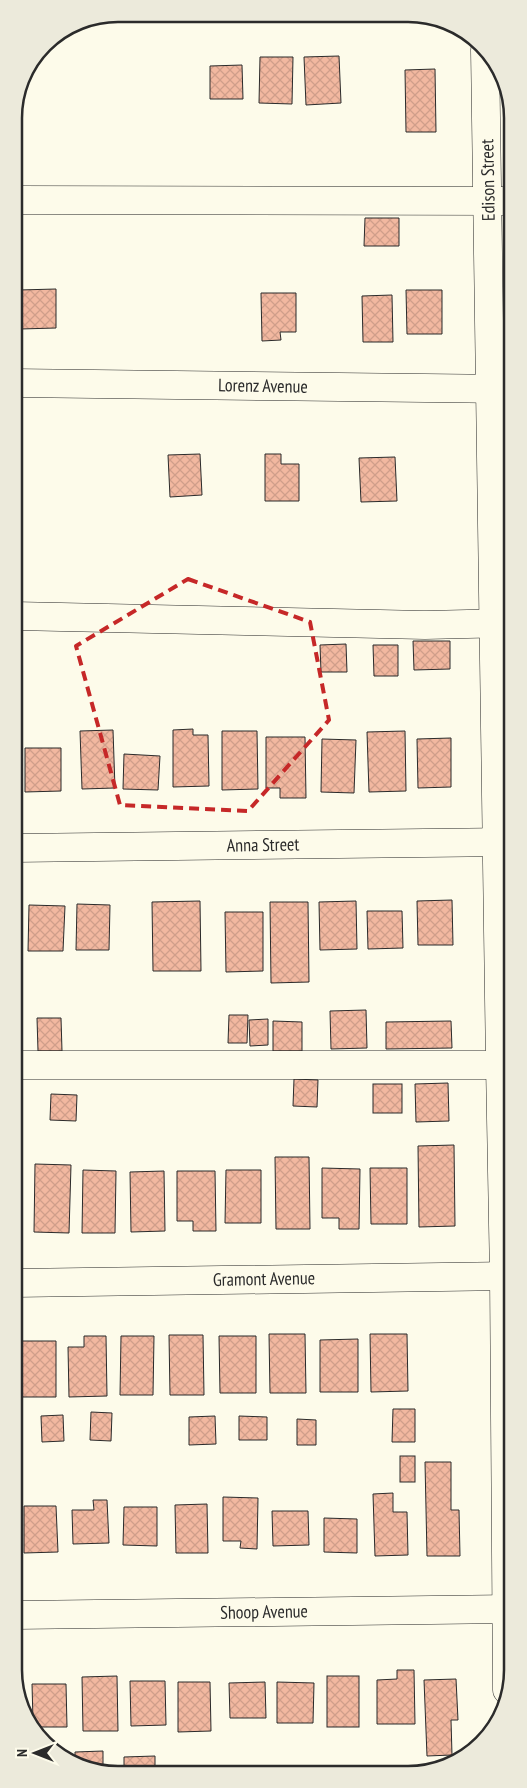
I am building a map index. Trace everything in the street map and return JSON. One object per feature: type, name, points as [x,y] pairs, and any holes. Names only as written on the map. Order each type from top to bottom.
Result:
[{"type":"street","name":"Edison Street","points":[[487,64],[500,201],[504,732]]},
{"type":"street","points":[[23,200],[500,201]]},
{"type":"street","name":"Lorenz Avenue","points":[[23,383],[501,389]]},
{"type":"street","points":[[23,616],[425,625],[503,623]]},
{"type":"street","name":"Anna Street","points":[[23,848],[504,842]]},
{"type":"street","points":[[22,1065],[504,1065]]},
{"type":"street","name":"Gramont Avenue","points":[[22,1283],[504,1276]]},
{"type":"street","name":"Shoop Avenue","points":[[22,1615],[504,1609]]},
{"type":"highlighted area","points":[[188,579],[310,622],[329,720],[248,811],[120,805],[76,646]]},
{"type":"building","points":[[339,56],[341,103],[306,105],[304,57]]},
{"type":"building","points":[[260,57],[293,57],[292,104],[259,103]]},
{"type":"building","points":[[242,65],[243,99],[210,99],[210,66]]},
{"type":"building","points":[[435,69],[436,132],[406,132],[405,70]]},
{"type":"building","points":[[365,218],[399,218],[399,246],[364,246]]},
{"type":"building","points":[[56,289],[56,328],[23,329],[23,290]]},
{"type":"building","points":[[406,290],[442,290],[442,334],[407,334]]},
{"type":"building","points":[[261,293],[296,293],[296,332],[280,332],[281,340],[262,341]]},
{"type":"building","points":[[392,295],[393,342],[363,342],[362,296]]},
{"type":"building","points":[[200,454],[202,495],[170,497],[168,455]]},
{"type":"building","points":[[265,454],[281,454],[281,464],[299,464],[299,501],[265,501]]},
{"type":"building","points":[[395,457],[397,501],[361,502],[359,458]]},
{"type":"building","points":[[413,641],[450,641],[450,669],[414,670]]},
{"type":"building","points":[[346,644],[347,672],[321,672],[320,645]]},
{"type":"building","points":[[373,645],[398,645],[398,676],[374,676]]},
{"type":"building","points":[[193,729],[193,735],[208,735],[209,786],[173,787],[173,730]]},
{"type":"building","points":[[113,730],[115,788],[82,789],[80,731]]},
{"type":"building","points":[[222,731],[257,731],[258,789],[222,790]]},
{"type":"building","points":[[405,731],[406,791],[369,792],[367,732]]},
{"type":"building","points":[[266,737],[305,737],[306,798],[280,798],[280,788],[266,788]]},
{"type":"building","points":[[451,738],[451,787],[418,788],[417,739]]},
{"type":"building","points":[[322,739],[356,740],[354,793],[321,792]]},
{"type":"building","points":[[25,748],[61,748],[61,791],[25,792]]},
{"type":"building","points":[[124,754],[160,756],[158,790],[123,789]]},
{"type":"building","points":[[452,900],[453,945],[418,945],[417,901]]},
{"type":"building","points":[[200,901],[201,971],[153,971],[152,902]]},
{"type":"building","points":[[356,901],[357,949],[320,950],[319,902]]},
{"type":"building","points":[[270,902],[308,902],[309,982],[271,983]]},
{"type":"building","points":[[77,904],[110,905],[109,950],[76,950]]},
{"type":"building","points":[[29,905],[65,906],[63,951],[28,951]]},
{"type":"building","points":[[367,911],[402,911],[403,948],[368,949]]},
{"type":"building","points":[[225,912],[263,912],[263,971],[226,972]]},
{"type":"building","points":[[366,1010],[367,1048],[331,1049],[330,1011]]},
{"type":"building","points":[[229,1015],[248,1015],[247,1043],[228,1043]]},
{"type":"building","points":[[37,1018],[61,1018],[62,1051],[38,1051]]},
{"type":"building","points":[[268,1019],[268,1045],[250,1046],[249,1020]]},
{"type":"building","points":[[273,1021],[302,1022],[302,1051],[273,1051]]},
{"type":"building","points":[[451,1021],[452,1048],[386,1049],[386,1022]]},
{"type":"building","points":[[294,1079],[318,1080],[317,1107],[293,1106]]},
{"type":"building","points":[[448,1083],[449,1121],[416,1122],[415,1084]]},
{"type":"building","points":[[373,1084],[402,1084],[402,1113],[373,1113]]},
{"type":"building","points":[[51,1094],[77,1095],[76,1121],[50,1120]]},
{"type":"building","points":[[454,1145],[455,1226],[419,1227],[418,1146]]},
{"type":"building","points":[[275,1157],[309,1157],[310,1229],[276,1229]]},
{"type":"building","points":[[35,1164],[71,1165],[69,1233],[34,1232]]},
{"type":"building","points":[[322,1168],[360,1169],[359,1229],[339,1229],[339,1218],[322,1218]]},
{"type":"building","points":[[370,1168],[407,1168],[407,1224],[371,1224]]},
{"type":"building","points":[[83,1170],[116,1171],[115,1233],[82,1233]]},
{"type":"building","points":[[226,1170],[261,1170],[261,1223],[225,1223]]},
{"type":"building","points":[[164,1171],[165,1231],[131,1232],[130,1172]]},
{"type":"building","points":[[177,1171],[215,1171],[216,1231],[193,1231],[193,1221],[177,1221]]},
{"type":"building","points":[[269,1334],[305,1334],[306,1393],[270,1393]]},
{"type":"building","points":[[370,1334],[407,1334],[408,1391],[371,1392]]},
{"type":"building","points":[[169,1335],[203,1335],[204,1395],[170,1395]]},
{"type":"building","points":[[84,1336],[106,1336],[107,1396],[69,1397],[68,1347],[84,1347]]},
{"type":"building","points":[[121,1336],[154,1336],[153,1395],[120,1395]]},
{"type":"building","points":[[219,1336],[256,1336],[256,1393],[220,1393]]},
{"type":"building","points":[[358,1339],[358,1392],[320,1392],[320,1340]]},
{"type":"building","points":[[22,1341],[56,1341],[56,1397],[22,1397]]},
{"type":"building","points":[[393,1409],[415,1409],[415,1442],[392,1442]]},
{"type":"building","points":[[91,1412],[112,1413],[111,1441],[90,1440]]},
{"type":"building","points":[[63,1415],[64,1441],[42,1442],[41,1416]]},
{"type":"building","points":[[215,1416],[216,1444],[189,1445],[189,1417]]},
{"type":"building","points":[[239,1416],[267,1417],[267,1440],[239,1440]]},
{"type":"building","points":[[297,1419],[316,1420],[316,1445],[297,1445]]},
{"type":"building","points":[[400,1456],[415,1456],[415,1482],[400,1482]]},
{"type":"building","points":[[425,1462],[451,1462],[451,1510],[459,1510],[460,1556],[427,1556]]},
{"type":"building","points":[[393,1493],[393,1512],[407,1512],[408,1555],[375,1556],[373,1494]]},
{"type":"building","points":[[223,1497],[258,1498],[257,1549],[240,1548],[241,1541],[223,1541]]},
{"type":"building","points":[[93,1500],[107,1500],[109,1543],[73,1544],[72,1510],[94,1510]]},
{"type":"building","points":[[207,1504],[208,1553],[176,1553],[175,1505]]},
{"type":"building","points":[[24,1506],[56,1506],[58,1552],[24,1553]]},
{"type":"building","points":[[124,1507],[157,1507],[157,1546],[123,1545]]},
{"type":"building","points":[[272,1511],[308,1511],[309,1545],[273,1546]]},
{"type":"building","points":[[324,1518],[357,1519],[357,1553],[324,1552]]},
{"type":"building","points":[[397,1670],[414,1670],[415,1724],[377,1724],[377,1680],[397,1679]]},
{"type":"building","points":[[117,1676],[118,1731],[83,1731],[82,1677]]},
{"type":"building","points":[[327,1676],[359,1676],[359,1727],[327,1727]]},
{"type":"building","points":[[456,1679],[458,1720],[451,1720],[452,1755],[427,1756],[424,1680]]},
{"type":"building","points":[[130,1681],[165,1681],[166,1725],[131,1726]]},
{"type":"building","points":[[178,1682],[210,1682],[211,1731],[178,1732]]},
{"type":"building","points":[[265,1682],[266,1718],[230,1718],[229,1683]]},
{"type":"building","points":[[277,1682],[314,1683],[313,1723],[277,1723]]},
{"type":"building","points":[[32,1684],[66,1684],[67,1727],[41,1727],[33,1713]]},
{"type":"building","points":[[103,1751],[103,1764],[76,1756],[75,1752]]},
{"type":"building","points":[[155,1756],[155,1766],[124,1766],[124,1757]]}]
